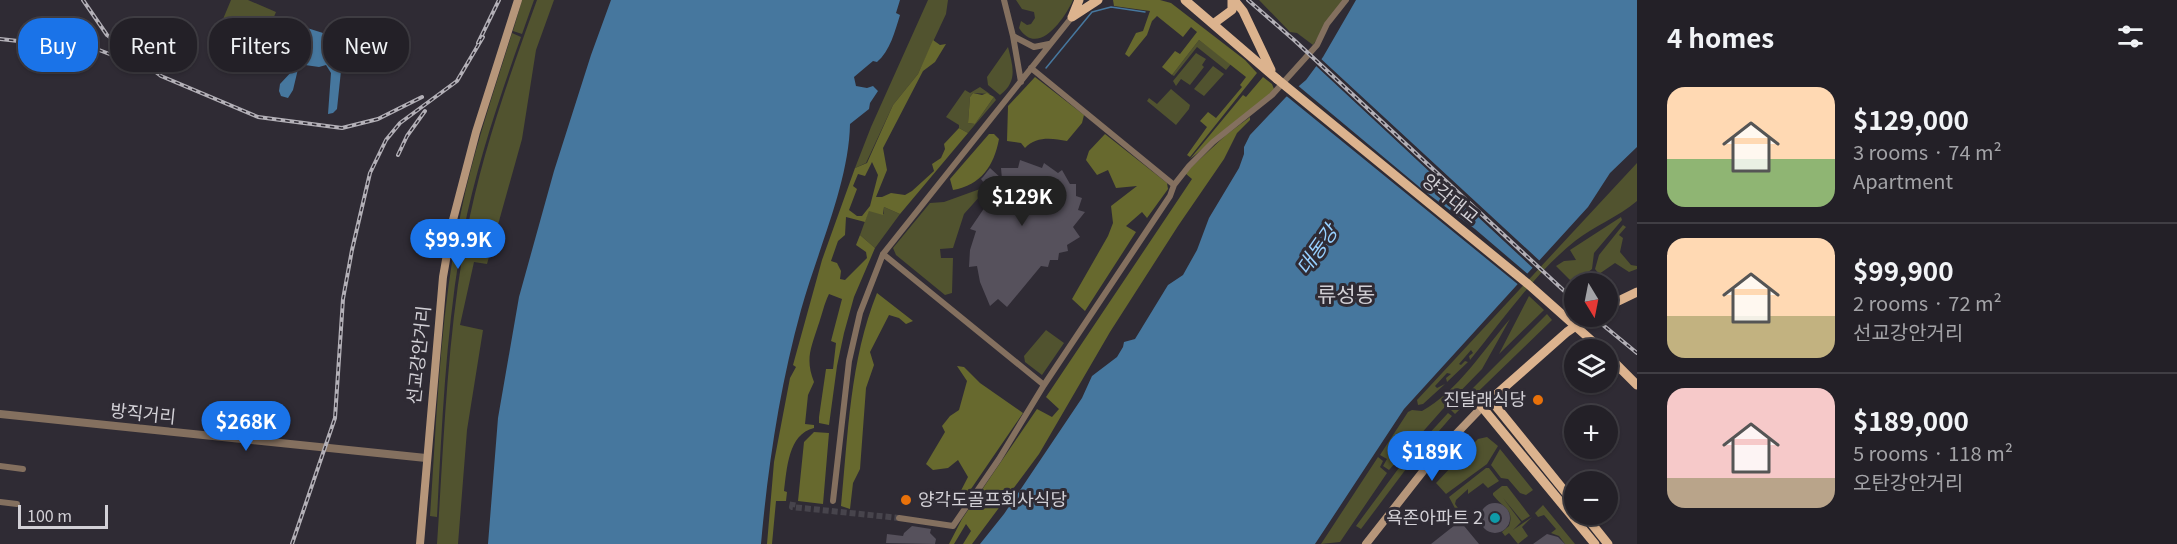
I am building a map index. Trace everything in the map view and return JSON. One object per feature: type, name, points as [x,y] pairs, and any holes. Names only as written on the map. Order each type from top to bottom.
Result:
[{"type":"main road","name":"선교강안거리","points":[[420,544],[443,277],[453,220],[476,132],[518,0]]},
{"type":"main road","points":[[1072,17],[1079,0]]},
{"type":"main road","points":[[1072,17],[1085,0]]},
{"type":"main road","points":[[1072,17],[1098,0]]},
{"type":"main road","points":[[1177,0],[1187,2]]},
{"type":"main road","points":[[1213,24],[1232,9],[1233,0]]},
{"type":"main road","points":[[1233,0],[1244,13],[1275,76]]},
{"type":"main road","name":"양각대교","points":[[1187,2],[1528,284],[1590,339]]},
{"type":"main road","points":[[1618,302],[1637,292]]},
{"type":"main road","points":[[1366,544],[1435,456],[1482,407],[1574,327]]},
{"type":"main road","points":[[1618,366],[1637,385]]},
{"type":"main road","points":[[1490,399],[1564,490]]},
{"type":"main road","points":[[1482,407],[1595,544]]},
{"type":"main road","points":[[1593,525],[1608,544]]},
{"type":"street","points":[[1004,0],[1021,82]]},
{"type":"street","points":[[899,518],[953,526],[999,459],[1044,385],[1188,166],[1213,142],[1272,95],[1317,45],[1327,24],[1346,0]]},
{"type":"street","points":[[832,501],[849,361],[860,313],[883,254],[1072,17]]},
{"type":"street","points":[[1013,36],[1034,47],[1050,44]]},
{"type":"street","points":[[1031,68],[1174,185]]},
{"type":"street","points":[[883,254],[1044,385]]},
{"type":"street","name":"방직거리","points":[[0,414],[426,458]]},
{"type":"street","points":[[0,466],[23,469]]},
{"type":"street","points":[[0,502],[17,504]]},
{"type":"green space","points":[[231,0],[248,0],[276,12],[273,18],[223,18]]},
{"type":"green space","points":[[522,0],[534,0],[522,34],[513,31]]},
{"type":"green space","points":[[537,0],[554,0],[536,50],[522,139],[487,264],[474,262],[460,325],[483,330],[467,430],[458,544],[437,544],[450,351],[466,236],[488,146]]},
{"type":"green space","points":[[928,0],[948,0],[946,14],[918,74],[893,105],[866,163],[855,168],[871,127]]},
{"type":"green space","points":[[1016,0],[1073,0],[1064,16],[1050,32],[1034,39],[1026,36],[1019,28],[1021,21],[1027,25],[1031,24],[1035,18],[1034,12],[1022,9]]},
{"type":"green space","points":[[1259,0],[1343,0],[1313,45],[1297,33],[1290,32]]},
{"type":"green space","points":[[512,33],[521,37],[481,159],[468,209],[457,269],[443,411],[437,517],[430,516],[440,364],[454,250],[461,212],[484,122]]},
{"type":"green space","points":[[1199,40],[1231,64],[1226,70],[1197,47],[1174,76],[1172,75]]},
{"type":"green space","points":[[1008,47],[1012,79],[1000,95],[988,85],[987,77]]},
{"type":"green space","points":[[1196,53],[1206,59],[1202,65],[1204,67],[1190,85],[1181,79],[1176,86],[1173,81]]},
{"type":"green space","points":[[1213,66],[1224,74],[1204,96],[1194,89]]},
{"type":"green space","points":[[980,87],[990,94],[973,93],[970,97],[968,123],[975,124],[994,97],[996,100],[968,133],[946,117],[965,90],[970,93]]},
{"type":"green space","points":[[1171,89],[1190,105],[1176,125],[1147,101],[1149,98],[1157,104]]},
{"type":"green space","points":[[1637,163],[1637,201],[1582,236],[1560,254],[1532,283],[1470,360],[1469,356],[1473,353],[1471,350],[1459,364],[1468,362],[1447,382],[1446,378],[1451,374],[1447,373],[1435,386],[1437,388],[1445,384],[1423,404],[1418,405],[1417,400]]},
{"type":"green space","points":[[980,189],[981,195],[964,214],[953,248],[940,249],[941,258],[953,258],[952,293],[945,295],[896,255],[893,248],[930,203],[944,202]]},
{"type":"green space","points":[[884,207],[900,214],[875,248],[860,235],[869,210],[884,214]]},
{"type":"green space","points":[[1621,217],[1622,220],[1594,253],[1592,269],[1587,273],[1564,274],[1556,266],[1564,261],[1576,260],[1570,250]]},
{"type":"green space","points":[[1623,225],[1626,227],[1619,235],[1623,238],[1620,252],[1631,265],[1637,266],[1637,269],[1629,272],[1615,263],[1598,273],[1595,269],[1599,255]]},
{"type":"green space","points":[[1529,296],[1544,310],[1499,354]]},
{"type":"green space","points":[[1547,314],[1552,320],[1455,414],[1451,410]]},
{"type":"green space","points":[[1510,319],[1482,369],[1389,470],[1383,466],[1387,459],[1380,455],[1408,412],[1422,411],[1447,393]]},
{"type":"green space","points":[[1046,330],[1064,343],[1042,375],[1025,362],[1024,356]]},
{"type":"green space","points":[[1448,413],[1452,416],[1406,469],[1361,529],[1356,526],[1404,461]]},
{"type":"green space","points":[[1487,437],[1498,446],[1487,464],[1446,494],[1436,483],[1478,439]]},
{"type":"green space","points":[[1500,449],[1533,490],[1526,495],[1520,493],[1508,479],[1501,478],[1491,465]]},
{"type":"green space","points":[[1378,457],[1383,461],[1380,467],[1387,473],[1340,542],[1321,544]]},
{"type":"green space","points":[[1489,468],[1499,481],[1488,488],[1483,483],[1468,494],[1468,489],[1456,500],[1455,504],[1461,512],[1458,514],[1449,497]]},
{"type":"green space","points":[[1502,486],[1507,486],[1530,516],[1522,521],[1503,498],[1521,522],[1513,530],[1532,517],[1522,527],[1528,536],[1518,544],[1509,533],[1505,536],[1502,532],[1509,526],[1510,516],[1493,493]]},
{"type":"green space","points":[[1543,505],[1575,544],[1565,544],[1559,536],[1551,533],[1556,529],[1544,515],[1538,517],[1535,513]]},
{"type":"shaded area","points":[[1113,0],[1160,0],[1171,3],[1245,60],[1257,73],[1190,157],[1187,155],[1207,127],[1200,121],[1208,112],[1216,118],[1242,87],[1240,85],[1246,77],[1199,40],[1172,75],[1162,67],[1175,51],[1180,54],[1197,32],[1191,27],[1183,37],[1157,16],[1152,21],[1147,35],[1129,57],[1125,54],[1136,33],[1143,31],[1150,11],[1114,6]]},
{"type":"shaded area","points":[[933,40],[940,45],[946,44],[935,62],[923,71],[883,148],[887,170],[876,197],[891,193],[905,195],[912,191],[934,171],[932,164],[941,158],[945,149],[944,144],[959,128],[968,133],[900,214],[884,207],[883,215],[869,211],[865,222],[846,217],[845,235],[838,241],[831,261],[837,263],[841,271],[840,279],[845,280],[867,258],[866,252],[856,245],[860,235],[875,248],[854,297],[844,333],[829,425],[819,423],[819,417],[826,369],[833,369],[836,343],[831,341],[842,299],[829,294],[826,302],[809,360],[814,382],[808,395],[805,424],[814,425],[814,428],[799,437],[790,454],[784,491],[787,492],[786,501],[776,501],[772,544],[767,544],[774,462],[790,378],[796,367],[793,365],[822,260],[855,168],[867,163],[893,105],[918,74]],"holes":[[[872,162],[878,175],[870,206],[862,216],[857,216],[849,210],[857,189],[853,186],[858,174],[865,176]]]},
{"type":"shaded area","points":[[1035,77],[1084,115],[1082,123],[1067,141],[1039,140],[1025,148],[1021,143],[1007,141],[1008,106]]},
{"type":"shaded area","points":[[1263,77],[1272,84],[1274,89],[1269,96],[1190,159],[1243,95],[1246,97]]},
{"type":"shaded area","points":[[973,93],[982,95],[987,93],[994,97],[975,124],[968,123],[970,97]]},
{"type":"shaded area","points":[[1250,117],[1250,120],[1237,133],[1224,159],[1110,332],[1039,454],[972,544],[963,544],[971,531],[966,524],[954,544],[949,544],[962,519],[1037,409],[1052,417],[1059,409],[1046,397],[1192,179],[1185,173],[1226,135]]},
{"type":"shaded area","points":[[989,134],[994,134],[999,139],[990,166],[979,179],[953,190],[950,179]]},
{"type":"shaded area","points":[[1105,134],[1167,183],[1168,189],[1147,218],[1142,212],[1126,226],[1136,232],[1085,311],[1072,299],[1108,236],[1113,223],[1111,206],[1137,186],[1116,188],[1108,170],[1097,175],[1086,160],[1089,151]]},
{"type":"shaded area","points":[[877,293],[913,321],[906,324],[899,318],[889,315],[870,352],[874,365],[866,388],[860,469],[853,483],[850,509],[841,506],[848,425],[861,345]]},
{"type":"shaded area","points":[[957,366],[964,367],[980,383],[1023,413],[958,508],[953,506],[968,477],[958,460],[948,468],[933,470],[926,464],[945,432],[942,426],[959,410],[967,381]]},
{"type":"shaded area","points":[[814,432],[829,433],[823,504],[798,501],[804,442]]},
{"type":"water","points":[[611,0],[900,0],[896,13],[900,15],[892,40],[885,52],[877,62],[873,61],[854,77],[856,86],[867,88],[873,86],[878,91],[869,109],[850,124],[844,170],[838,193],[801,310],[776,426],[761,544],[488,544],[498,418],[519,297],[554,171]]},
{"type":"water","name":"대동강","points":[[1356,0],[1637,0],[1637,147],[1610,173],[1588,207],[1404,409],[1315,544],[980,544],[1004,514],[1082,398],[1092,376],[1117,357],[1124,342],[1135,339],[1168,285],[1183,275],[1197,250],[1209,218],[1239,168],[1244,147],[1250,135],[1286,97],[1306,80],[1323,57]]},
{"type":"water","points":[[311,29],[323,33],[323,66],[311,66]]},
{"type":"water","points":[[291,72],[297,72],[293,90],[288,98],[281,96],[280,84]]},
{"type":"water","points":[[341,72],[337,109],[328,114],[331,73]]},
{"type":"pier","points":[[1319,57],[1542,263],[1535,270],[1314,64]]},
{"type":"pier","points":[[1296,84],[1530,276],[1520,286],[1284,94]]},
{"type":"building","points":[[1020,160],[1042,168],[1044,163],[1058,173],[1062,170],[1070,184],[1076,184],[1076,196],[1082,198],[1078,210],[1085,212],[1073,227],[1080,237],[1067,245],[1068,251],[1059,253],[1058,260],[1050,260],[1048,267],[1041,266],[1007,307],[998,299],[990,306],[980,282],[977,266],[969,267],[970,250],[976,231],[970,229],[985,207],[978,198],[990,191],[981,179],[990,168],[1002,179],[1001,168],[1018,168]]},
{"type":"building","name":"욕존아파트 2","points":[[1495,503],[1506,507],[1510,518],[1506,529],[1495,533],[1484,529],[1480,518],[1484,507]]},
{"type":"building","points":[[1460,521],[1479,544],[1431,544]]},
{"type":"building","points":[[912,526],[931,529],[930,533],[936,539],[935,544],[886,543],[887,534],[903,536]]},
{"type":"building","points":[[1547,534],[1558,537],[1565,544],[1533,544]]},
{"type":"waterway","points":[[1046,68],[1092,12],[1111,7],[1145,12]]},
{"type":"tunnel","points":[[793,502],[792,507],[899,518]]},
{"type":"railway","points":[[83,0],[107,35],[161,76],[258,117],[342,128],[378,119],[422,97]]},
{"type":"railway","points":[[478,43],[499,0]]},
{"type":"railway","points":[[1248,0],[1564,291]]},
{"type":"railway","points":[[292,544],[335,418],[343,299],[370,173],[386,140],[400,123],[457,81],[483,37]]},
{"type":"railway","points":[[0,39],[99,50],[110,54]]},
{"type":"railway","points":[[398,155],[407,136],[425,111]]},
{"type":"railway","points":[[1605,327],[1637,353]]},
{"type":"place","name":"진달래식당","points":[[1538,400]]},
{"type":"place","name":"양각도골프회사식당","points":[[906,500]]},
{"type":"place","name":"욕존아파트 2","points":[[1495,518]]},
{"type":"district","name":"류성동","points":[[1346,295]]}]
